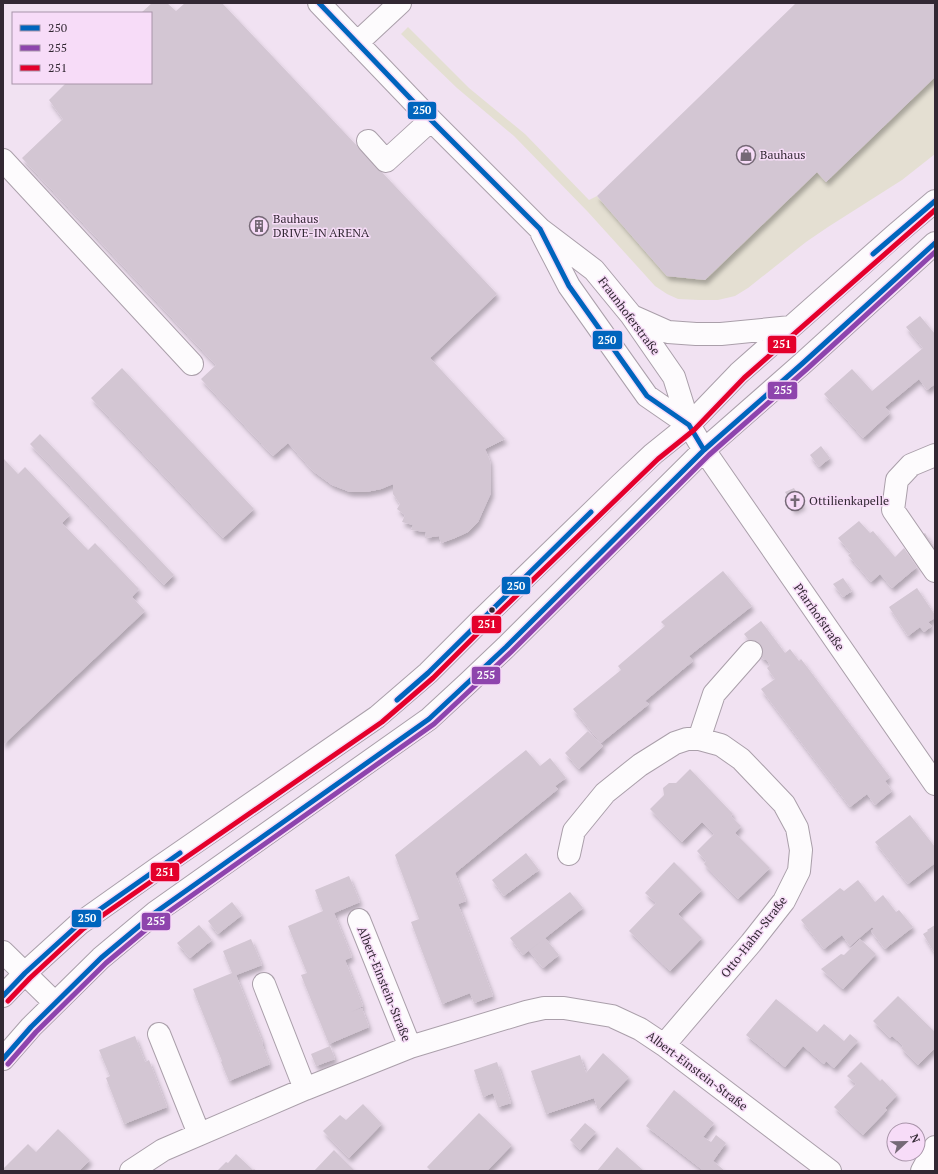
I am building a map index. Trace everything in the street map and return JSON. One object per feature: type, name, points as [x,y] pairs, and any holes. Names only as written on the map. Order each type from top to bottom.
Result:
[{"type":"street","name":"Fraunhoferstraße","points":[[319,3],[431,120],[540,229],[594,270],[631,315],[674,377],[689,425],[704,450]]},
{"type":"street","points":[[357,43],[400,3]]},
{"type":"street","points":[[368,141],[386,161],[431,120]]},
{"type":"street","points":[[3,160],[192,364]]},
{"type":"street","points":[[3,996],[24,973],[79,924],[377,717],[428,673],[653,454],[689,425],[739,373],[894,235],[935,201]]},
{"type":"street","name":"Fraunhoferstraße","points":[[540,229],[569,286],[647,396],[689,425]]},
{"type":"street","points":[[3,1059],[31,1027],[101,958],[156,912],[428,718],[468,683],[704,450],[804,363],[935,243]]},
{"type":"street","points":[[631,315],[668,332],[721,334],[791,327]]},
{"type":"street","name":"Pfarrhofstraße","points":[[704,450],[935,784]]},
{"type":"street","points":[[935,455],[911,465],[896,480],[893,510],[935,572]]},
{"type":"street","points":[[699,739],[714,694],[751,652]]},
{"type":"street","name":"Otto-Hahn-Straße","points":[[569,854],[574,831],[605,793],[640,765],[675,743],[687,739],[699,739],[721,745],[741,758],[784,804],[797,828],[800,850],[799,871],[784,902],[664,1045]]},
{"type":"street","name":"Albert-Einstein-Straße","points":[[359,920],[410,1047]]},
{"type":"street","points":[[3,952],[55,1003]]},
{"type":"street","points":[[264,984],[305,1088]]},
{"type":"street","name":"Albert-Einstein-Straße","points":[[131,1171],[163,1150],[199,1134],[305,1088],[410,1047],[526,1012],[544,1008],[564,1008],[612,1016],[640,1029],[664,1045],[830,1171]]},
{"type":"street","points":[[159,1034],[199,1134]]},
{"type":"street","points":[[922,1171],[935,1147]]},
{"type":"shaded area","points":[[408,27],[469,88],[525,134],[589,200],[597,196],[667,276],[705,279],[817,172],[826,182],[935,77],[935,154],[902,180],[806,242],[748,288],[735,296],[718,300],[678,299],[655,286],[588,212],[514,136],[457,88],[401,34]]},
{"type":"building","name":"Bauhaus DRIVE-IN ARENA","points":[[152,3],[167,3],[176,11],[185,3],[222,3],[497,294],[430,358],[505,439],[485,449],[490,461],[491,493],[478,522],[468,532],[441,543],[439,536],[425,538],[426,532],[411,530],[413,525],[402,522],[405,515],[397,509],[400,504],[393,494],[393,484],[381,489],[366,492],[350,492],[332,485],[313,471],[288,443],[273,456],[201,379],[216,365],[22,158],[63,119],[49,100],[65,84],[152,84],[152,12],[142,12]]},
{"type":"building","name":"Bauhaus","points":[[796,3],[935,3],[935,77],[826,182],[817,172],[705,280],[667,276],[597,196]]},
{"type":"building","points":[[920,316],[935,334],[935,384],[927,390],[919,379],[885,407],[890,413],[863,438],[824,394],[852,369],[872,391],[923,348],[906,327]]},
{"type":"building","points":[[122,368],[254,509],[223,538],[91,398]]},
{"type":"building","points":[[40,434],[174,575],[164,585],[30,444]]},
{"type":"building","points":[[821,446],[830,458],[819,467],[810,455]]},
{"type":"building","points":[[3,458],[18,474],[25,467],[70,515],[62,523],[88,550],[95,543],[139,589],[132,597],[145,611],[3,745]]},
{"type":"building","name":"Ottilienkapelle","points":[[794,488],[803,505],[793,510],[785,492]]},
{"type":"building","points":[[859,521],[870,533],[873,531],[895,557],[904,548],[917,567],[892,588],[880,574],[871,582],[848,555],[851,553],[838,538]]},
{"type":"building","points":[[925,533],[935,548],[935,567],[916,539]]},
{"type":"building","points":[[723,571],[752,606],[689,656],[693,661],[645,701],[649,704],[601,743],[573,709],[621,670],[618,666],[665,626],[661,622]]},
{"type":"building","points":[[843,578],[852,591],[843,597],[833,584]]},
{"type":"building","points":[[917,588],[935,615],[935,618],[928,622],[932,626],[924,632],[920,627],[908,636],[889,607]]},
{"type":"building","points":[[761,621],[785,653],[790,649],[799,661],[801,659],[890,777],[885,781],[892,791],[875,805],[867,794],[850,807],[761,689],[775,679],[767,668],[770,665],[766,659],[764,660],[744,634]]},
{"type":"building","points":[[588,731],[603,746],[579,769],[565,753]]},
{"type":"building","points":[[526,750],[540,766],[550,758],[566,778],[555,786],[558,789],[455,873],[466,901],[458,904],[493,996],[474,1003],[470,993],[442,1004],[411,922],[419,919],[395,855]]},
{"type":"building","points":[[690,769],[733,814],[731,816],[741,826],[735,833],[770,868],[738,899],[704,864],[706,861],[697,851],[714,834],[702,822],[682,842],[650,809],[664,795],[663,788],[669,783],[676,783]]},
{"type":"building","points":[[910,815],[935,847],[935,863],[908,884],[875,842]]},
{"type":"building","points":[[526,853],[539,870],[504,896],[492,880]]},
{"type":"building","points":[[674,862],[702,890],[678,914],[702,938],[670,971],[629,931],[656,903],[645,893]]},
{"type":"building","points":[[349,876],[360,902],[334,913],[352,957],[345,960],[363,1006],[351,1012],[362,1008],[369,1027],[329,1044],[301,975],[307,973],[288,926],[323,911],[315,890]]},
{"type":"building","points":[[858,880],[875,902],[883,895],[896,912],[899,910],[913,927],[885,949],[871,931],[874,929],[872,927],[850,946],[842,935],[824,949],[801,920],[840,888],[844,891]]},
{"type":"building","points":[[570,892],[583,908],[545,938],[559,955],[543,968],[529,951],[540,942],[523,955],[510,938]]},
{"type":"building","points":[[232,902],[242,915],[218,934],[208,921]]},
{"type":"building","points":[[199,925],[212,940],[190,958],[177,943]]},
{"type":"building","points":[[935,925],[935,951],[934,952],[923,934]]},
{"type":"building","points":[[251,939],[262,965],[236,975],[270,1064],[229,1081],[193,989],[232,973],[223,951]]},
{"type":"building","points":[[860,939],[876,954],[843,989],[821,969],[841,954],[844,955]]},
{"type":"building","points":[[898,996],[935,1032],[935,1048],[918,1065],[901,1048],[903,1046],[898,1041],[892,1036],[890,1038],[873,1021]]},
{"type":"building","points":[[776,999],[817,1032],[824,1024],[844,1041],[850,1034],[858,1041],[834,1068],[826,1061],[824,1064],[803,1046],[785,1067],[746,1035]]},
{"type":"building","points":[[135,1036],[145,1062],[149,1060],[167,1107],[124,1124],[106,1078],[110,1076],[99,1050]]},
{"type":"building","points":[[330,1046],[335,1059],[316,1066],[311,1054]]},
{"type":"building","points":[[603,1053],[629,1077],[598,1110],[594,1098],[546,1114],[531,1071],[580,1055],[586,1073]]},
{"type":"building","points":[[497,1062],[511,1103],[498,1107],[493,1093],[483,1097],[474,1070]]},
{"type":"building","points":[[861,1062],[880,1081],[882,1079],[897,1095],[885,1108],[887,1110],[863,1135],[834,1107],[856,1084],[847,1076]]},
{"type":"building","points":[[674,1090],[714,1123],[703,1137],[711,1142],[716,1135],[726,1143],[713,1161],[725,1171],[704,1171],[646,1126]]},
{"type":"building","points":[[363,1104],[382,1124],[349,1158],[323,1131],[340,1115],[346,1120]]},
{"type":"building","points":[[479,1113],[512,1145],[487,1171],[431,1171],[427,1167]]},
{"type":"building","points":[[585,1123],[596,1132],[580,1150],[570,1140]]},
{"type":"building","points":[[58,1129],[90,1160],[79,1171],[3,1171],[3,1169],[28,1144],[36,1152]]},
{"type":"building","points":[[617,1147],[644,1171],[597,1171]]},
{"type":"building","points":[[334,1150],[355,1171],[314,1171]]},
{"type":"building","points":[[236,1154],[256,1171],[217,1171],[226,1162],[228,1163]]},
{"type":"transit line","name":"250","points":[[319,3],[431,120],[540,229],[569,286],[647,396],[689,425],[704,450]]},
{"type":"transit line","name":"250","points":[[873,254],[935,201]]},
{"type":"transit line","name":"251","points":[[8,1001],[30,978],[83,929],[382,722],[433,678],[658,459],[694,430],[744,378],[935,210]]},
{"type":"transit line","name":"250","points":[[3,1059],[31,1027],[101,958],[156,912],[429,719],[506,647],[704,450],[803,363],[935,243]]},
{"type":"transit line","name":"255","points":[[8,1064],[36,1032],[106,963],[160,918],[434,724],[511,652],[709,455],[808,368],[935,252]]},
{"type":"transit line","name":"250","points":[[397,700],[428,673],[591,512]]},
{"type":"transit line","name":"250","points":[[3,996],[25,973],[79,924],[180,853]]},
{"type":"place","name":"Bauhaus","points":[[746,155]]},
{"type":"place","name":"Bauhaus DRIVE-IN ARENA","points":[[259,226]]},
{"type":"place","name":"Ottilienkapelle","points":[[795,501]]}]
